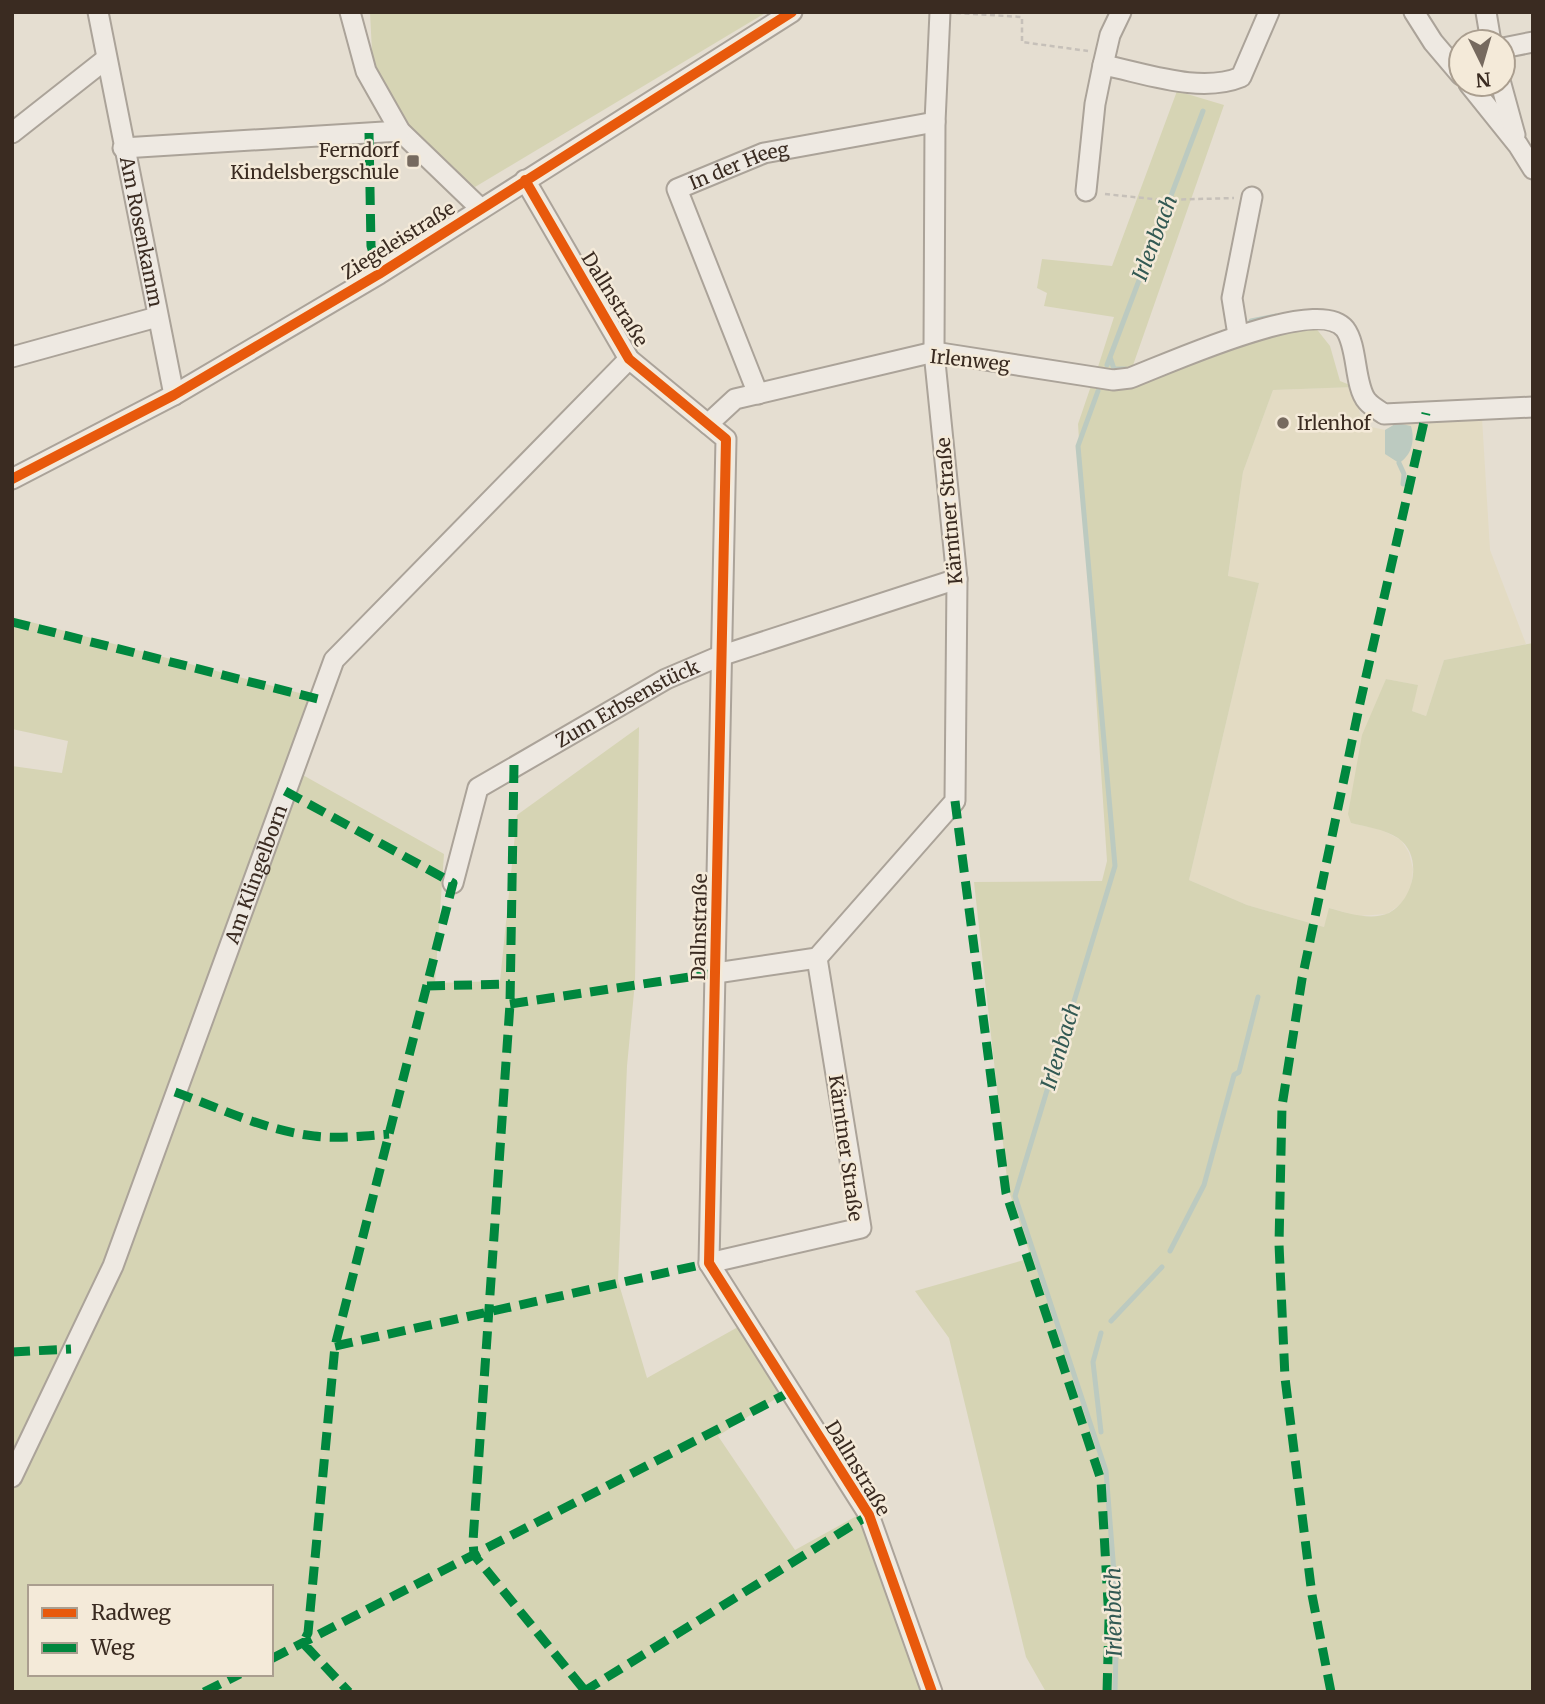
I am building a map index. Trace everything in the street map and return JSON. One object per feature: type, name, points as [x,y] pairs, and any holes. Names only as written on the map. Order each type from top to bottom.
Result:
[{"type":"street","name":"Am Rosenkamm","points":[[98,12],[174,394]]},
{"type":"street","points":[[350,12],[366,71],[400,131],[481,209]]},
{"type":"street","name":"Ziegeleistraße","points":[[12,479],[174,394],[379,274],[792,12]]},
{"type":"street","name":"Kärntner Straße","points":[[709,1263],[861,1228],[817,958],[956,801],[957,579],[934,352],[935,122],[940,12]]},
{"type":"street","points":[[1086,191],[1095,104],[1104,59],[1121,12]]},
{"type":"street","points":[[1104,59],[1193,83],[1224,84],[1241,76],[1269,12]]},
{"type":"street","points":[[1415,12],[1433,42],[1447,58]]},
{"type":"street","points":[[12,133],[106,59]]},
{"type":"street","points":[[1481,98],[1525,147]]},
{"type":"street","points":[[1506,98],[1533,169]]},
{"type":"street","name":"In der Heeg","points":[[758,394],[677,189],[764,153],[935,122]]},
{"type":"street","name":"Am Rosenkamm","points":[[123,148],[400,131]]},
{"type":"street","name":"Dallnstraße","points":[[525,180],[629,359],[726,439],[709,1263],[869,1515],[932,1692]]},
{"type":"street","points":[[1238,335],[1232,298],[1252,197]]},
{"type":"street","name":"Am Rosenkamm","points":[[12,357],[157,317]]},
{"type":"street","name":"Irlenweg","points":[[708,424],[735,399],[934,352],[1113,380],[1130,378],[1238,335],[1314,319],[1334,321],[1345,329],[1365,399],[1384,414],[1533,407]]},
{"type":"street","name":"Am Klingelborn","points":[[12,1477],[113,1266],[334,660],[629,359]]},
{"type":"street","name":"Zum Erbsenstück","points":[[453,883],[478,788],[666,679],[720,656],[957,579]]},
{"type":"street","points":[[716,973],[817,958]]},
{"type":"path","points":[[946,12],[1022,17],[1022,42],[1104,59]]},
{"type":"path","points":[[1086,191],[1163,200],[1252,197]]},
{"type":"shaded area","points":[[370,12],[767,12],[475,187],[403,125],[373,71]]},
{"type":"shaded area","points":[[1177,91],[1224,105],[1131,371],[1097,370],[1114,317],[1044,306],[1047,293],[1037,288],[1042,259],[1112,266]]},
{"type":"shaded area","points":[[1315,327],[1330,346],[1340,381],[1355,387],[1273,390],[1243,472],[1228,576],[1259,583],[1189,880],[1247,905],[1324,927],[1329,908],[1351,914],[1375,916],[1389,913],[1398,907],[1410,888],[1413,877],[1411,855],[1398,838],[1381,830],[1351,823],[1348,814],[1362,735],[1386,679],[1418,685],[1412,711],[1426,716],[1444,660],[1533,643],[1533,1692],[1046,1692],[1026,1657],[949,1338],[915,1291],[1031,1258],[1008,1188],[974,882],[1102,881],[1107,861],[1078,424],[1092,383],[1248,338]]},
{"type":"shaded area","name":"Irlenhof","points":[[1355,387],[1362,425],[1385,430],[1397,423],[1482,418],[1490,550],[1526,644],[1444,660],[1426,716],[1412,711],[1417,685],[1386,679],[1351,823],[1382,830],[1401,840],[1409,853],[1413,869],[1411,889],[1402,903],[1387,914],[1357,916],[1330,908],[1324,927],[1247,905],[1189,880],[1259,583],[1228,577],[1243,472],[1273,390]]},
{"type":"shaded area","points":[[1397,423],[1411,426],[1413,437],[1410,451],[1399,463],[1385,454],[1385,430]]},
{"type":"shaded area","points":[[12,617],[326,700],[301,774],[444,854],[435,983],[500,981],[517,815],[639,727],[635,982],[627,1066],[618,1281],[647,1378],[754,1318],[795,1386],[718,1436],[795,1550],[873,1507],[940,1692],[12,1692],[12,766],[62,773],[68,741],[12,729]]},
{"type":"waterway","name":"Irlenbach","points":[[1107,365],[1203,111]]},
{"type":"waterway","points":[[1251,321],[1276,316]]},
{"type":"waterway","points":[[1110,357],[1114,369],[1125,369]]},
{"type":"waterway","name":"Irlenbach","points":[[1098,391],[1078,446],[1115,866],[1015,1196],[1106,1471],[1117,1611],[1115,1692]]},
{"type":"waterway","points":[[1399,463],[1404,474],[1403,484]]},
{"type":"waterway","points":[[1170,1251],[1204,1185],[1234,1075],[1239,1072],[1258,997]]},
{"type":"waterway","points":[[1111,1321],[1162,1267]]},
{"type":"waterway","points":[[1101,1333],[1093,1362],[1101,1432]]},
{"type":"marked path","points":[[369,133],[371,246],[379,274]]},
{"type":"marked path","points":[[1331,1692],[1312,1595],[1285,1378],[1279,1244],[1282,1106],[1302,979],[1360,703],[1426,413]]},
{"type":"marked path","points":[[12,622],[318,699]]},
{"type":"marked path","points":[[514,765],[510,1004],[474,1555],[586,1692]]},
{"type":"marked path","points":[[285,791],[453,883],[335,1346],[308,1633],[303,1643],[349,1692]]},
{"type":"marked path","points":[[955,801],[1006,1193],[1101,1480],[1109,1620],[1107,1692]]},
{"type":"marked path","points":[[510,1004],[716,973]]},
{"type":"marked path","points":[[427,986],[510,984]]},
{"type":"marked path","points":[[175,1092],[243,1118],[296,1133],[333,1137],[389,1134]]},
{"type":"marked path","points":[[335,1346],[709,1263]]},
{"type":"marked path","points":[[12,1352],[71,1349]]},
{"type":"marked path","points":[[273,1658],[790,1392]]},
{"type":"marked path","points":[[583,1692],[869,1515]]},
{"type":"marked path","points":[[204,1692],[236,1676]]},
{"type":"cycle path","points":[[12,479],[174,395],[379,274],[792,12]]},
{"type":"cycle path","points":[[525,180],[629,359],[726,439],[709,1263],[869,1515],[932,1692]]},
{"type":"place","name":"Ferndorf Kindelsbergschule","points":[[413,161]]},
{"type":"place","name":"Irlenhof","points":[[1283,423]]}]
